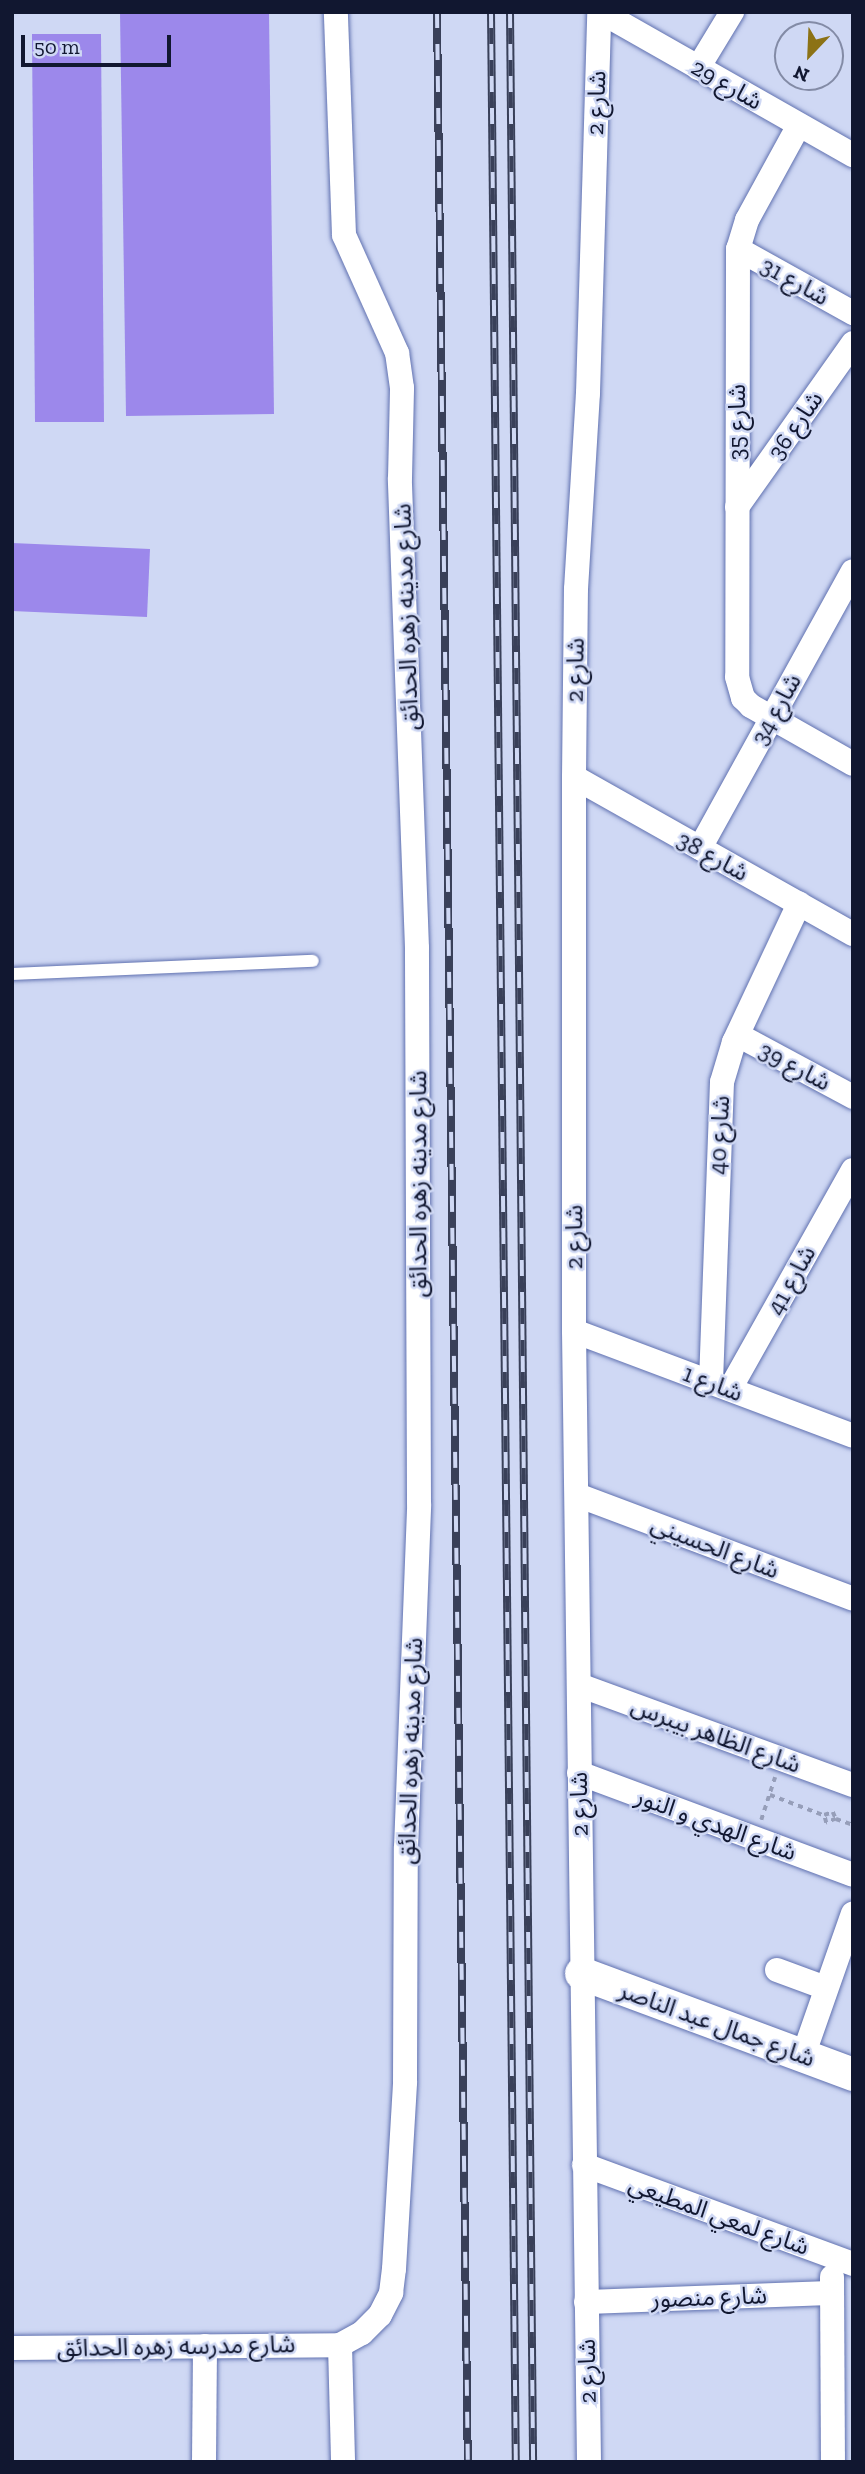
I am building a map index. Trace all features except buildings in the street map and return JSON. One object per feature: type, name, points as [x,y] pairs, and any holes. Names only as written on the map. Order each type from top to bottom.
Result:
[{"type":"street","name":"شارع مدينه زهره الحدائق","points":[[335,12],[344,235],[397,353],[402,388],[400,478],[417,948],[419,1490],[406,1848],[405,2082],[394,2269],[391,2293],[380,2315],[362,2333],[340,2345]]},
{"type":"street","name":"شارع 29","points":[[600,12],[853,155]]},
{"type":"street","name":"شارع 2","points":[[589,2462],[574,1331],[574,777],[576,589],[587,407],[600,12]]},
{"type":"street","points":[[698,68],[732,12]]},
{"type":"street","name":"شارع 35","points":[[799,125],[747,220],[738,248],[738,688],[751,706],[853,764]]},
{"type":"street","name":"شارع 31","points":[[738,248],[853,313]]},
{"type":"street","name":"شارع 36","points":[[737,507],[853,342]]},
{"type":"street","name":"شارع 34","points":[[700,848],[853,570]]},
{"type":"street","name":"شارع 38","points":[[574,777],[853,934]]},
{"type":"street","name":"شارع 40","points":[[720,1386],[719,1103],[738,1035],[799,904]]},
{"type":"street","name":"شارع 39","points":[[738,1035],[853,1097]]},
{"type":"street","name":"شارع 41","points":[[720,1386],[853,1170]]},
{"type":"street","name":"شارع 1","points":[[574,1331],[720,1386],[850,1429]]},
{"type":"street","name":"شارع الحسيني","points":[[577,1495],[853,1599]]},
{"type":"street","name":"شارع الظاهر بيبرس","points":[[579,1685],[853,1785]]},
{"type":"street","name":"شارع الهدي و النور","points":[[579,1773],[853,1875]]},
{"type":"street","points":[[803,2056],[853,1913]]},
{"type":"street","points":[[777,1970],[826,1988]]},
{"type":"street","name":"شارع جمال عبد الناصر","points":[[582,1973],[853,2074]]},
{"type":"street","name":"شارع لمعي المطيعي","points":[[584,2165],[843,2260]]},
{"type":"street","points":[[833,2462],[831,2293],[843,2260]]},
{"type":"street","name":"شارع منصور","points":[[586,2302],[831,2293]]},
{"type":"street","name":"شارع مدرسه زهره الحدائق","points":[[12,2348],[340,2345]]},
{"type":"street","points":[[340,2345],[343,2462]]},
{"type":"street","points":[[204,2462],[205,2346]]},
{"type":"lane","points":[[12,974],[313,961]]},
{"type":"path","points":[[755,1839],[781,1759]]},
{"type":"path","points":[[770,1795],[824,1815],[833,1812],[836,1819]]},
{"type":"path","points":[[824,1815],[826,1822],[836,1819],[853,1825]]},
{"type":"railway","points":[[437,12],[468,2462]]},
{"type":"railway","points":[[491,12],[516,2462]]},
{"type":"railway","points":[[510,12],[533,2462]]}]
